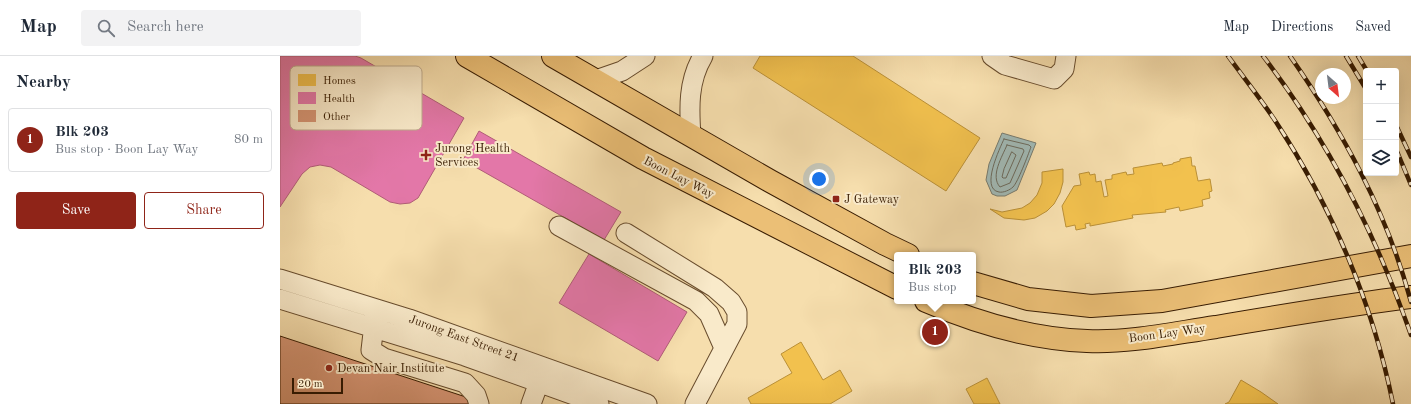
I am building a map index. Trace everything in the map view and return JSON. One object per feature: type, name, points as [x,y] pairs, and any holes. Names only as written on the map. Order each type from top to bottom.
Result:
[{"type":"main road","name":"Boon Lay Way","points":[[466,56],[642,158],[894,286]]},
{"type":"main road","points":[[553,56],[690,136],[872,237],[902,252]]},
{"type":"main road","points":[[976,284],[1028,299],[1091,306],[1162,301],[1411,256]]},
{"type":"main road","name":"Boon Lay Way","points":[[933,304],[947,310],[1025,334],[1088,341],[1144,338],[1337,306],[1411,297]]},
{"type":"street","points":[[596,80],[622,71],[645,56]]},
{"type":"street","points":[[690,136],[690,91],[698,65],[703,56]]},
{"type":"street","points":[[992,56],[1005,64],[1054,79],[1064,69],[1066,56]]},
{"type":"street","points":[[559,226],[696,301],[709,314],[724,348]]},
{"type":"street","points":[[626,233],[716,288],[731,302],[737,312],[737,324],[695,404]]},
{"type":"street","name":"Jurong East Street 21","points":[[280,279],[409,318],[647,404]]},
{"type":"street","name":"Jurong East Street 21","points":[[280,299],[407,338],[539,382],[599,404]]},
{"type":"street","points":[[376,308],[371,350],[384,358],[465,384],[476,395],[479,404]]},
{"type":"street","points":[[407,338],[409,318]]},
{"type":"street","points":[[531,404],[539,382]]},
{"type":"water","points":[[1002,133],[1036,143],[1017,190],[1005,196],[997,196],[992,194],[986,180],[989,164]]},
{"type":"building: Homes","points":[[760,56],[853,56],[980,138],[946,191],[753,68]]},
{"type":"building: Homes","points":[[1191,157],[1192,166],[1195,166],[1198,181],[1210,179],[1212,191],[1209,192],[1210,198],[1202,200],[1203,206],[1180,211],[1179,207],[1165,210],[1166,212],[1132,215],[1133,218],[1090,226],[1090,223],[1085,224],[1086,228],[1076,230],[1075,225],[1066,227],[1062,206],[1074,186],[1081,185],[1079,174],[1089,172],[1090,175],[1095,174],[1096,182],[1101,181],[1104,197],[1108,196],[1105,180],[1112,179],[1112,175],[1126,172],[1127,175],[1134,174],[1133,168],[1162,163],[1163,166],[1173,164],[1180,161],[1180,159]]},
{"type":"building: Homes","points":[[1063,169],[1063,182],[1060,193],[1054,204],[1047,211],[1035,218],[1024,220],[1004,218],[990,209],[1002,212],[1022,208],[1030,203],[1037,195],[1042,183],[1042,172]]},
{"type":"building: Homes","points":[[801,342],[823,380],[840,370],[852,391],[830,404],[751,404],[748,398],[792,373],[781,354]]},
{"type":"building: Homes","points":[[987,378],[1000,404],[974,404],[966,389]]},
{"type":"building: Homes","points":[[1241,380],[1278,404],[1225,404],[1229,402]]},
{"type":"building: Health","points":[[280,56],[355,56],[375,66],[290,66],[290,130],[422,130],[422,94],[464,118],[418,198],[410,203],[400,204],[390,202],[331,167],[320,165],[310,167],[302,174],[280,207]]},
{"type":"building: Health","points":[[479,131],[621,212],[604,240],[463,160]]},
{"type":"building: Health","points":[[589,254],[687,312],[658,361],[559,303]]},
{"type":"building: Other","name":"Devan Nair Institute","points":[[280,336],[475,400],[474,404],[280,404]]},
{"type":"railway","points":[[1228,56],[1276,122],[1296,154],[1332,222],[1362,293],[1385,367],[1393,404]]},
{"type":"railway","points":[[1263,56],[1309,121],[1348,190],[1382,261],[1411,335]]},
{"type":"railway","points":[[1290,56],[1328,114],[1361,174],[1389,236],[1411,302]]},
{"type":"railway","points":[[1346,56],[1363,84]]},
{"type":"railway","points":[[1358,56],[1365,68]]},
{"type":"railway","points":[[1399,131],[1411,157]]},
{"type":"railway","points":[[1399,156],[1411,185]]},
{"type":"place","name":"Jurong Health Services","points":[[426,155]]},
{"type":"place","name":"J Gateway","points":[[836,199]]},
{"type":"place","name":"Blk 203","points":[[935,332]]},
{"type":"place","name":"Devan Nair Institute","points":[[329,368]]}]
